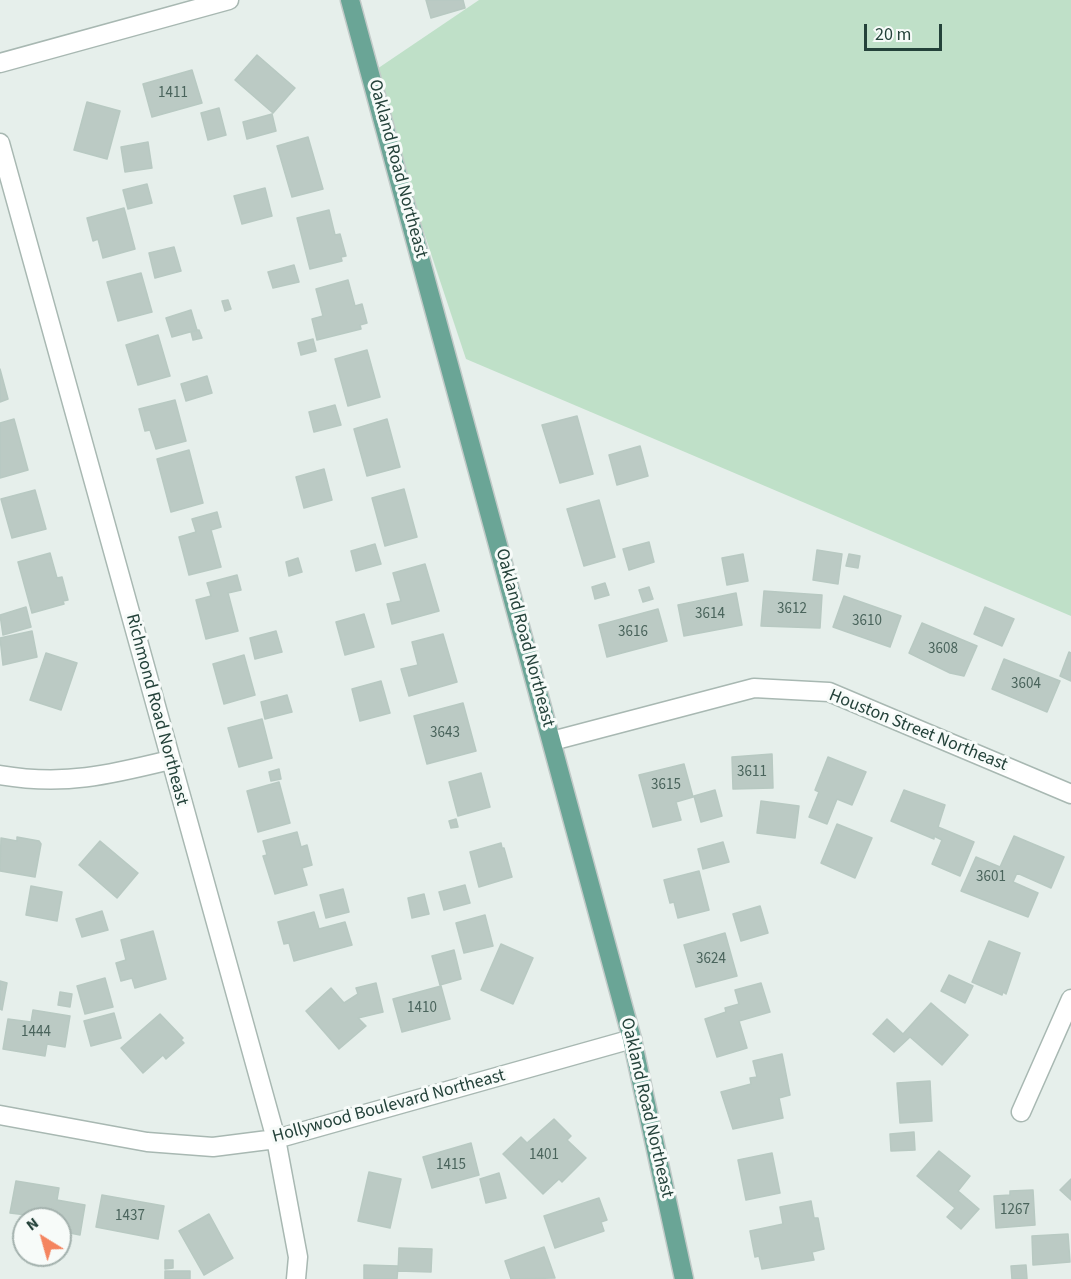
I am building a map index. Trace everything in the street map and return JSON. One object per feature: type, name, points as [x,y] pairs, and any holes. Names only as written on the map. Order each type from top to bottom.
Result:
[{"type":"main road","name":"Oakland Road Northeast","points":[[350,0],[632,1039],[684,1279]]},
{"type":"street","points":[[0,63],[229,0]]},
{"type":"street","name":"Richmond Road Northeast","points":[[0,143],[276,1140],[298,1257],[296,1279]]},
{"type":"street","name":"Houston Street Northeast","points":[[552,741],[754,688],[829,692],[1071,794]]},
{"type":"street","points":[[0,775],[30,780],[97,778],[170,760]]},
{"type":"street","points":[[1021,1112],[1071,999]]},
{"type":"street","name":"Hollywood Boulevard Northeast","points":[[0,1115],[147,1142],[213,1147],[276,1140],[632,1039]]},
{"type":"green space","points":[[479,0],[1071,0],[1071,616],[466,359],[371,73]]},
{"type":"building","points":[[426,0],[463,0],[465,8],[431,18]]},
{"type":"building","points":[[257,55],[295,88],[273,113],[235,80]]},
{"type":"building","points":[[192,70],[202,103],[152,117],[143,84]]},
{"type":"building","points":[[87,102],[120,111],[107,159],[74,150]]},
{"type":"building","points":[[219,108],[226,135],[208,140],[201,113]]},
{"type":"building","points":[[272,114],[276,131],[247,139],[243,122]]},
{"type":"building","points":[[308,137],[323,189],[292,197],[277,146]]},
{"type":"building","points":[[148,142],[152,168],[125,172],[121,147]]},
{"type":"building","points":[[147,184],[152,203],[128,209],[123,190]]},
{"type":"building","points":[[265,188],[272,216],[242,224],[234,196]]},
{"type":"building","points":[[124,208],[135,249],[103,258],[98,239],[93,241],[87,218]]},
{"type":"building","points":[[329,210],[335,235],[340,234],[346,256],[341,257],[342,261],[310,269],[297,218]]},
{"type":"building","points":[[174,247],[181,271],[155,278],[149,253]]},
{"type":"building","points":[[294,265],[299,282],[273,288],[268,272]]},
{"type":"building","points":[[141,273],[152,312],[118,321],[107,282]]},
{"type":"building","points":[[348,280],[355,306],[362,304],[367,323],[360,325],[361,329],[317,340],[312,319],[323,316],[316,289]]},
{"type":"building","points":[[228,300],[231,309],[225,311],[222,301]]},
{"type":"building","points":[[191,310],[197,330],[172,337],[166,318]]},
{"type":"building","points":[[199,330],[202,338],[193,340],[191,332]]},
{"type":"building","points":[[158,335],[170,376],[138,385],[126,345]]},
{"type":"building","points":[[313,339],[316,351],[301,355],[298,343]]},
{"type":"building","points":[[367,350],[380,397],[348,406],[335,359]]},
{"type":"building","points":[[0,369],[8,399],[0,402]]},
{"type":"building","points":[[207,376],[212,393],[186,401],[181,384]]},
{"type":"building","points":[[175,400],[186,441],[156,449],[150,430],[145,431],[139,409]]},
{"type":"building","points":[[335,405],[341,425],[314,432],[309,412]]},
{"type":"building","points":[[577,416],[593,474],[560,483],[542,425]]},
{"type":"building","points":[[14,419],[28,470],[0,478],[0,423]]},
{"type":"building","points":[[387,419],[400,467],[367,476],[354,429]]},
{"type":"building","points":[[640,446],[648,476],[617,485],[609,455]]},
{"type":"building","points":[[189,450],[203,503],[171,512],[157,459]]},
{"type":"building","points":[[324,469],[332,500],[304,508],[296,477]]},
{"type":"building","points":[[404,489],[417,537],[385,546],[372,498]]},
{"type":"building","points":[[35,490],[46,529],[12,538],[1,499]]},
{"type":"building","points":[[599,500],[615,557],[584,566],[567,509]]},
{"type":"building","points":[[217,512],[221,527],[211,530],[221,567],[189,575],[179,537],[196,532],[192,519]]},
{"type":"building","points":[[649,542],[654,562],[629,570],[623,549]]},
{"type":"building","points":[[375,544],[381,564],[356,571],[351,551]]},
{"type":"building","points":[[817,550],[842,554],[838,584],[813,580]]},
{"type":"building","points":[[50,553],[57,578],[62,577],[68,600],[63,601],[64,604],[32,613],[18,562]]},
{"type":"building","points":[[743,554],[748,581],[727,585],[722,558]]},
{"type":"building","points":[[849,554],[860,556],[858,568],[846,566]]},
{"type":"building","points":[[298,558],[302,572],[289,576],[286,562]]},
{"type":"building","points":[[425,564],[439,611],[392,624],[387,604],[401,601],[393,573]]},
{"type":"building","points":[[237,575],[241,590],[228,593],[238,631],[206,639],[196,600],[211,596],[207,583]]},
{"type":"building","points":[[605,583],[609,595],[595,599],[592,587]]},
{"type":"building","points":[[649,587],[653,599],[643,602],[639,590]]},
{"type":"building","points":[[764,591],[822,595],[820,628],[761,626]]},
{"type":"building","points":[[736,593],[742,625],[684,636],[678,605]]},
{"type":"building","points":[[844,596],[901,616],[890,647],[833,627]]},
{"type":"building","points":[[26,607],[31,627],[3,635],[0,615]]},
{"type":"building","points":[[985,607],[1014,619],[1002,646],[974,634]]},
{"type":"building","points":[[658,609],[667,641],[607,657],[599,625]]},
{"type":"building","points":[[364,614],[374,647],[345,655],[336,622]]},
{"type":"building","points":[[922,623],[977,646],[964,676],[950,673],[909,653]]},
{"type":"building","points":[[32,631],[37,657],[3,665],[0,638]]},
{"type":"building","points":[[276,631],[282,652],[255,659],[250,638]]},
{"type":"building","points":[[443,634],[457,682],[409,696],[401,669],[418,665],[412,642]]},
{"type":"building","points":[[1069,652],[1071,653],[1071,681],[1060,676]]},
{"type":"building","points":[[46,653],[77,663],[61,710],[30,700]]},
{"type":"building","points":[[244,655],[255,695],[224,704],[213,664]]},
{"type":"building","points":[[1004,659],[1060,681],[1047,712],[992,689]]},
{"type":"building","points":[[381,681],[390,713],[360,721],[352,689]]},
{"type":"building","points":[[287,695],[292,712],[265,719],[261,702]]},
{"type":"building","points":[[463,703],[476,751],[427,764],[414,716]]},
{"type":"building","points":[[262,719],[272,758],[239,767],[228,728]]},
{"type":"building","points":[[772,754],[773,788],[733,789],[732,757]]},
{"type":"building","points":[[828,757],[866,772],[852,805],[837,799],[827,824],[809,817],[819,792],[815,790]]},
{"type":"building","points":[[684,764],[693,797],[676,802],[681,820],[653,827],[639,775]]},
{"type":"building","points":[[279,769],[281,779],[271,781],[269,772]]},
{"type":"building","points":[[481,773],[490,807],[458,816],[449,782]]},
{"type":"building","points":[[279,782],[290,823],[258,832],[247,791]]},
{"type":"building","points":[[715,790],[722,816],[701,822],[694,796]]},
{"type":"building","points":[[904,790],[945,805],[938,827],[974,842],[960,876],[932,864],[942,840],[934,836],[934,839],[891,821]]},
{"type":"building","points":[[761,801],[799,806],[795,838],[757,833]]},
{"type":"building","points":[[456,819],[458,827],[451,828],[449,821]]},
{"type":"building","points":[[837,824],[872,838],[855,878],[821,863]]},
{"type":"building","points":[[297,832],[301,847],[307,845],[312,865],[302,868],[307,885],[275,894],[263,856],[267,855],[263,841]]},
{"type":"building","points":[[1014,836],[1064,857],[1051,888],[1017,873],[1013,882],[1038,893],[1028,917],[961,891],[976,857],[1000,867]]},
{"type":"building","points":[[17,837],[39,841],[41,844],[35,877],[0,871],[1,838],[17,841]]},
{"type":"building","points":[[100,841],[138,873],[117,898],[79,865]]},
{"type":"building","points":[[723,842],[729,862],[703,869],[698,849]]},
{"type":"building","points":[[501,843],[512,877],[479,887],[470,852]]},
{"type":"building","points":[[699,871],[709,910],[678,918],[674,902],[670,903],[664,880]]},
{"type":"building","points":[[465,885],[470,903],[444,910],[439,892]]},
{"type":"building","points":[[31,886],[62,892],[57,921],[26,915]]},
{"type":"building","points":[[343,889],[349,912],[326,918],[320,895]]},
{"type":"building","points":[[424,894],[429,914],[412,918],[408,898]]},
{"type":"building","points":[[760,906],[768,933],[741,941],[733,914]]},
{"type":"building","points":[[102,911],[108,930],[82,937],[76,919]]},
{"type":"building","points":[[314,912],[319,929],[345,922],[352,945],[294,961],[289,943],[284,944],[278,922]]},
{"type":"building","points":[[485,915],[493,946],[464,953],[456,923]]},
{"type":"building","points":[[153,931],[166,979],[135,988],[132,978],[121,981],[116,963],[126,960],[121,940]]},
{"type":"building","points":[[725,933],[737,976],[696,987],[684,945]]},
{"type":"building","points":[[989,941],[1020,953],[1006,994],[1003,992],[1002,995],[972,982]]},
{"type":"building","points":[[501,944],[533,958],[513,1004],[481,990]]},
{"type":"building","points":[[454,950],[461,979],[440,985],[432,956]]},
{"type":"building","points":[[949,975],[973,986],[965,1003],[941,991]]},
{"type":"building","points":[[105,978],[113,1007],[85,1014],[77,986]]},
{"type":"building","points":[[0,981],[7,983],[2,1010],[0,1009]]},
{"type":"building","points":[[376,983],[383,1012],[358,1018],[366,1026],[339,1049],[306,1011],[331,988],[344,1003],[358,994],[356,988]]},
{"type":"building","points":[[761,983],[770,1012],[739,1021],[747,1048],[717,1057],[705,1019],[726,1012],[725,1008],[739,1004],[735,990]]},
{"type":"building","points":[[441,986],[450,1019],[402,1032],[393,999]]},
{"type":"building","points":[[60,992],[72,994],[70,1007],[58,1005]]},
{"type":"building","points":[[931,1003],[968,1035],[942,1065],[910,1037],[894,1052],[873,1034],[887,1019],[903,1034]]},
{"type":"building","points":[[33,1010],[70,1016],[65,1047],[47,1044],[45,1056],[3,1049],[8,1019],[31,1022]]},
{"type":"building","points":[[114,1013],[121,1038],[91,1046],[84,1021]]},
{"type":"building","points":[[160,1014],[183,1038],[181,1040],[184,1043],[166,1059],[163,1055],[143,1073],[121,1048]]},
{"type":"building","points":[[782,1054],[790,1095],[779,1098],[783,1118],[733,1129],[721,1092],[751,1084],[750,1078],[757,1077],[753,1061]]},
{"type":"building","points":[[930,1081],[932,1121],[900,1123],[897,1083]]},
{"type":"building","points":[[554,1119],[571,1136],[567,1140],[586,1158],[562,1182],[559,1179],[543,1194],[503,1154],[521,1137],[527,1143]]},
{"type":"building","points":[[914,1132],[915,1150],[891,1151],[890,1134]]},
{"type":"building","points":[[471,1143],[479,1175],[432,1188],[423,1157]]},
{"type":"building","points":[[939,1151],[970,1176],[958,1191],[979,1209],[961,1229],[947,1217],[955,1208],[917,1176]]},
{"type":"building","points":[[772,1153],[780,1193],[746,1200],[738,1160]]},
{"type":"building","points":[[369,1172],[401,1179],[390,1228],[358,1221]]},
{"type":"building","points":[[499,1173],[506,1198],[486,1203],[480,1179]]},
{"type":"building","points":[[1071,1179],[1071,1200],[1060,1190]]},
{"type":"building","points":[[16,1181],[59,1188],[57,1200],[85,1205],[80,1235],[72,1233],[72,1207],[12,1207],[12,1213],[10,1213]]},
{"type":"building","points":[[1033,1190],[1035,1225],[996,1228],[994,1196],[1010,1195],[1010,1191]]},
{"type":"building","points":[[102,1195],[164,1206],[158,1239],[96,1227]]},
{"type":"building","points":[[599,1198],[607,1220],[601,1222],[604,1231],[555,1248],[544,1216]]},
{"type":"building","points":[[811,1201],[814,1218],[818,1218],[824,1249],[812,1252],[814,1260],[762,1269],[759,1256],[755,1257],[750,1231],[783,1224],[780,1207]]},
{"type":"building","points":[[209,1214],[233,1258],[204,1275],[179,1231]]},
{"type":"building","points":[[1068,1234],[1070,1262],[1033,1265],[1032,1236]]},
{"type":"building","points":[[544,1247],[555,1278],[511,1279],[505,1261]]},
{"type":"building","points":[[399,1248],[432,1249],[431,1272],[398,1271]]},
{"type":"building","points":[[165,1260],[173,1260],[173,1268],[165,1269]]},
{"type":"building","points":[[364,1265],[398,1266],[397,1279],[364,1279]]},
{"type":"building","points":[[1026,1265],[1027,1279],[1012,1279],[1011,1266]]},
{"type":"building","points":[[165,1271],[190,1271],[190,1279],[165,1279]]}]
